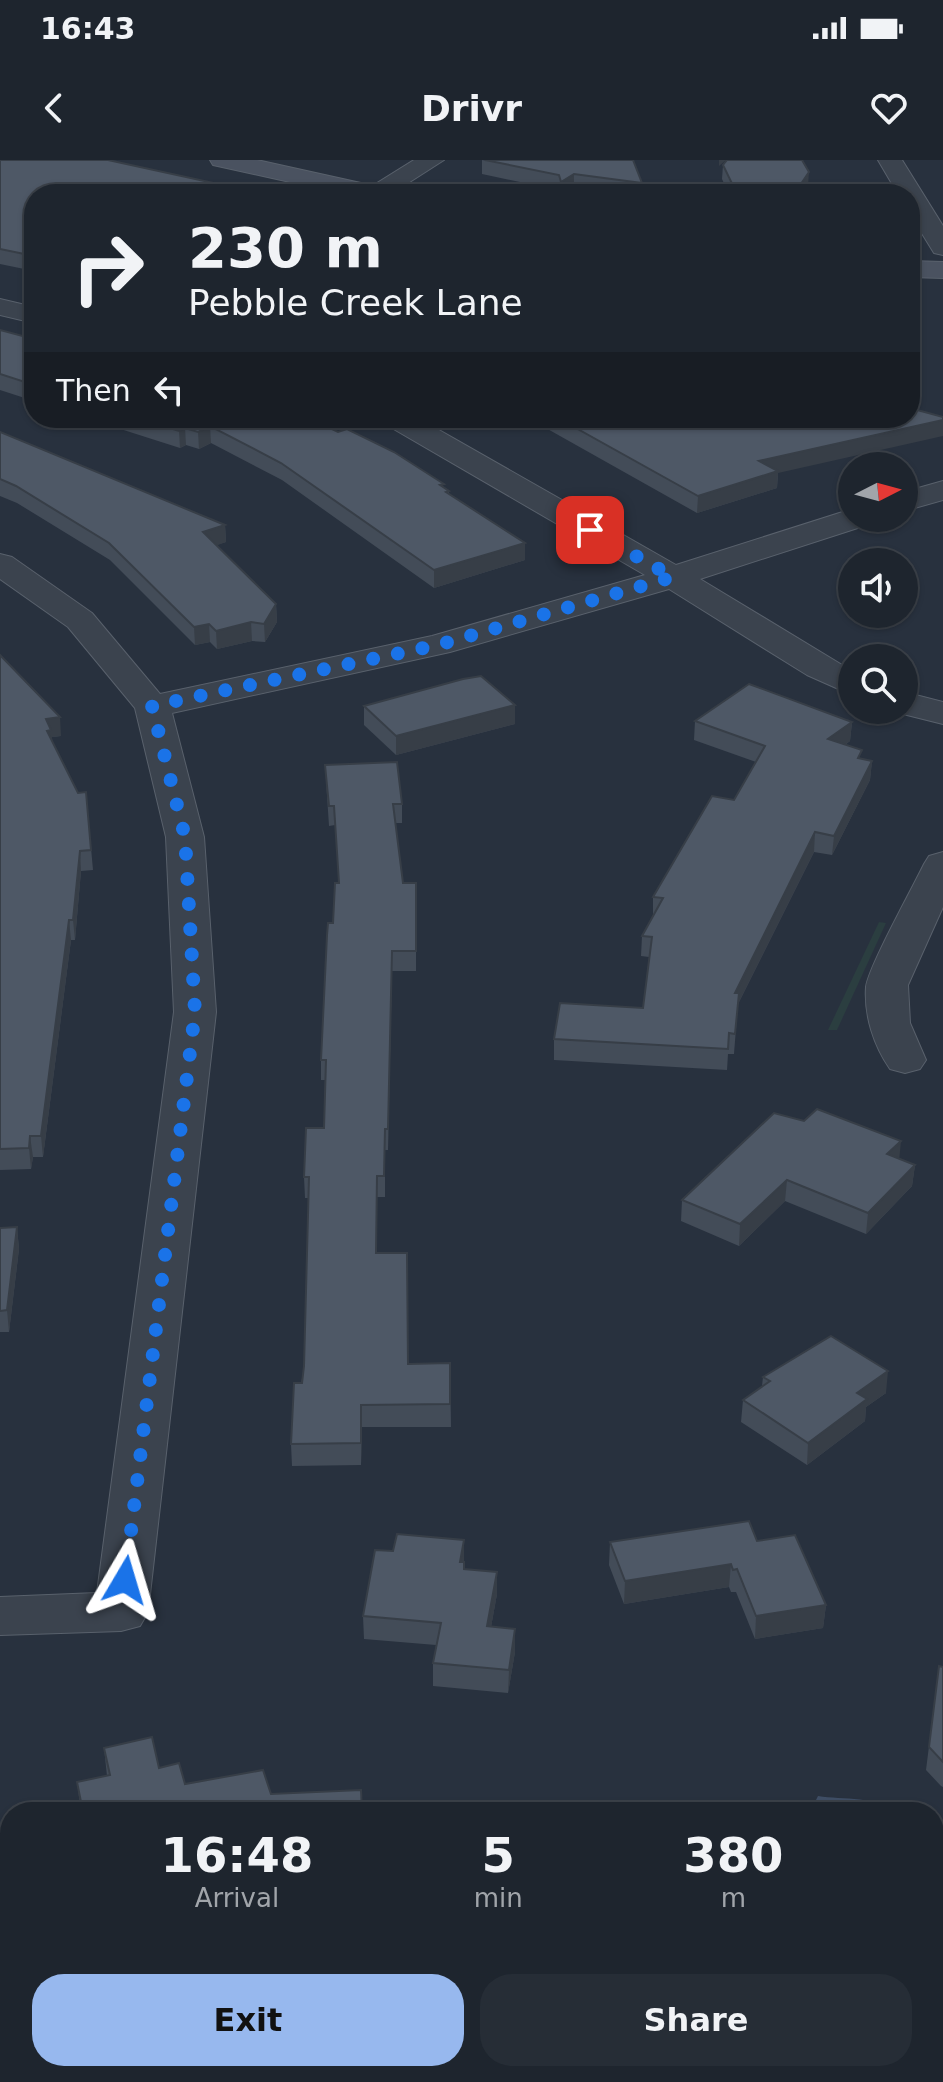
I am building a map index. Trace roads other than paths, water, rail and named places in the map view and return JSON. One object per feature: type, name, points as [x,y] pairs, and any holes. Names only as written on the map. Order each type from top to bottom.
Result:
[{"type":"main road","points":[[222,160],[331,184]]},
{"type":"main road","points":[[920,269],[943,270]]},
{"type":"street","points":[[392,184],[432,160]]},
{"type":"street","points":[[890,160],[905,184]]},
{"type":"street","points":[[920,209],[943,247]]},
{"type":"street","points":[[0,307],[24,313]]},
{"type":"street","points":[[413,428],[673,577],[838,677]]},
{"type":"street","points":[[918,498],[943,490]]},
{"type":"street","points":[[152,706],[438,645],[673,577],[838,524]]},
{"type":"street","points":[[0,564],[80,620],[152,706],[185,837],[195,1012],[121,1612],[0,1616]]},
{"type":"street","points":[[918,707],[943,713]]},
{"type":"street","points":[[905,1060],[889,1023],[885,1005],[887,985],[943,864]]},
{"type":"water","points":[[818,1796],[875,1802],[815,1802]]}]
